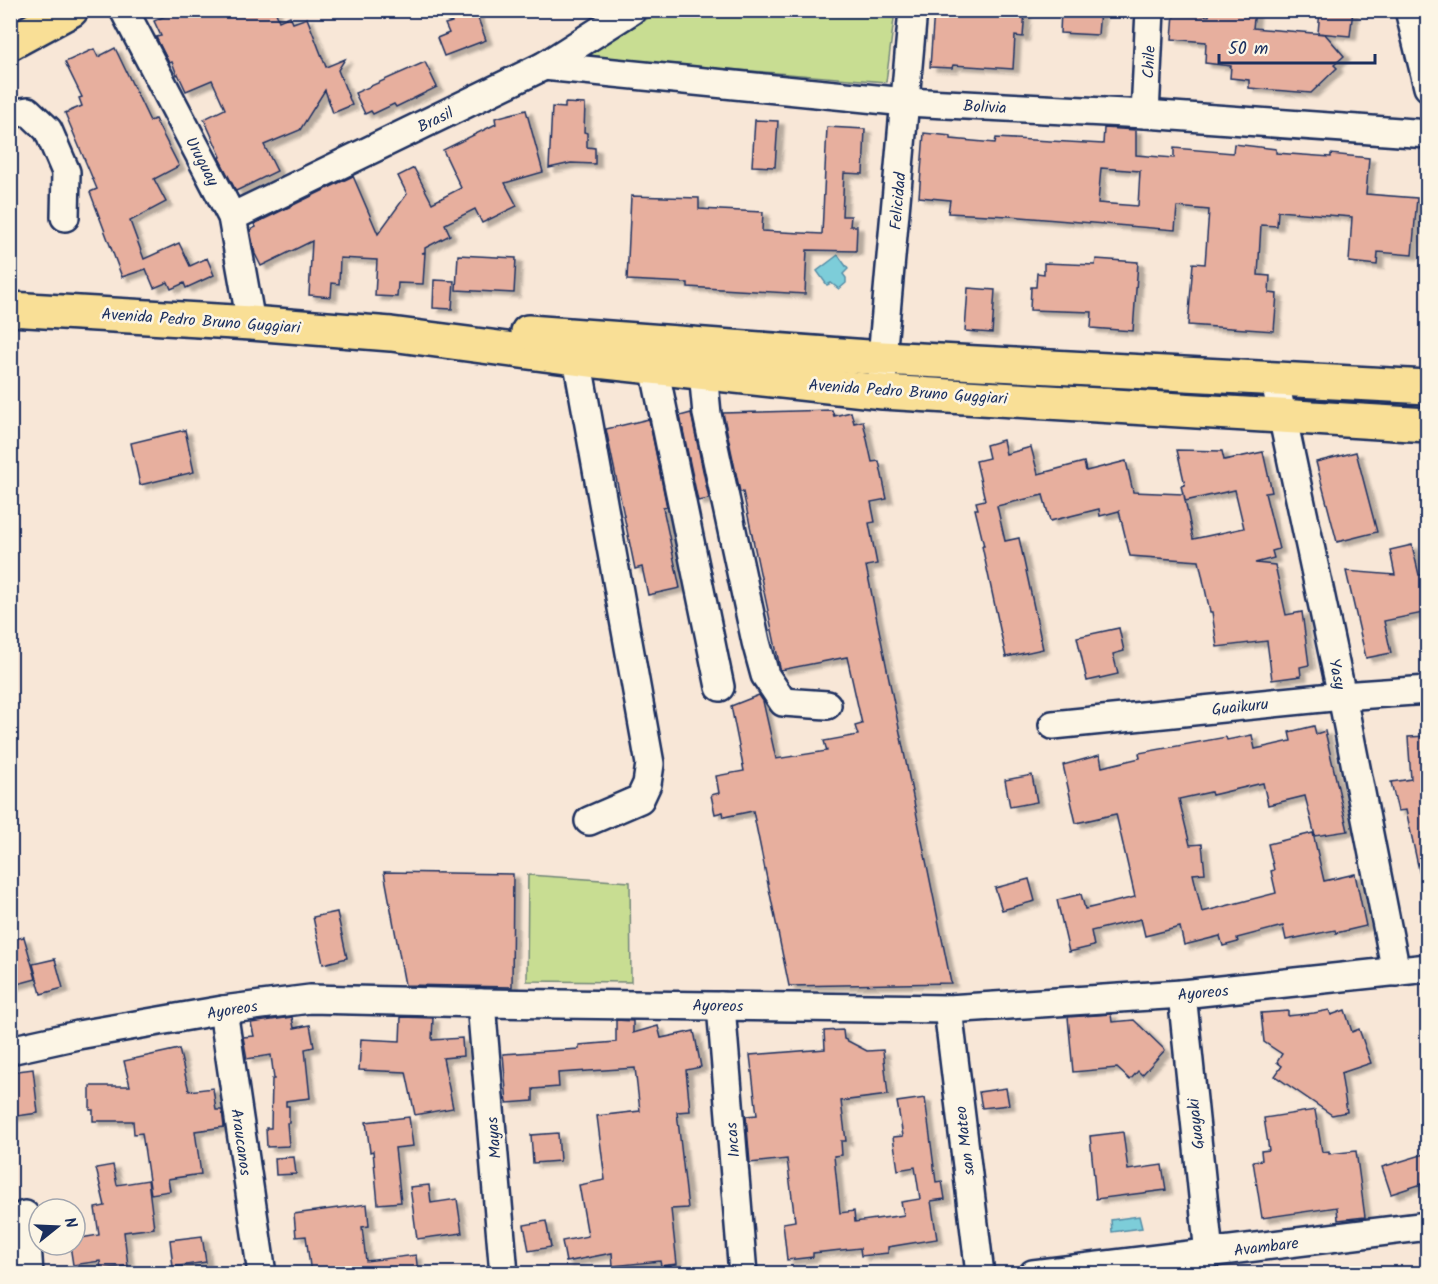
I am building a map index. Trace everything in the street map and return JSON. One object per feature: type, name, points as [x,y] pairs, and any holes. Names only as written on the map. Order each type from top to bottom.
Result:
[{"type":"main road","points":[[10,43],[71,10]]},
{"type":"main road","name":"Avenida Pedro Bruno Guggiari","points":[[10,309],[392,334],[577,358],[883,392],[1428,425]]},
{"type":"main road","name":"Avenida Pedro Bruno Guggiari","points":[[392,334],[536,332],[882,358],[1274,377],[1428,387]]},
{"type":"street","name":"Uruguay","points":[[124,10],[232,217],[251,323]]},
{"type":"street","name":"Brasil","points":[[232,217],[544,66],[632,10]]},
{"type":"street","name":"Felicidad","points":[[883,392],[882,358],[913,10]]},
{"type":"street","name":"Chile","points":[[1145,114],[1150,10]]},
{"type":"street","points":[[1409,10],[1428,87]]},
{"type":"street","name":"Bolivia","points":[[544,66],[906,102],[1145,114],[1428,134]]},
{"type":"street","points":[[10,114],[28,111],[48,130],[66,172],[65,217]]},
{"type":"street","points":[[577,358],[650,764],[647,784],[640,799],[589,821]]},
{"type":"street","points":[[654,367],[720,687]]},
{"type":"street","points":[[703,372],[706,414],[765,675],[783,702],[827,705]]},
{"type":"street","name":"Yasy","points":[[1274,377],[1342,696],[1396,972]]},
{"type":"street","name":"Guaikuru","points":[[1053,725],[1342,696],[1428,690]]},
{"type":"street","name":"Ayoreos","points":[[10,1050],[78,1035],[223,1010],[310,999],[948,1009],[1182,994],[1428,968]]},
{"type":"street","name":"Guayaki","points":[[1182,994],[1209,1254]]},
{"type":"street","name":"Mayas","points":[[481,1003],[504,1274]]},
{"type":"street","name":"Incas","points":[[721,1006],[743,1274]]},
{"type":"street","name":"san Mateo","points":[[948,1009],[980,1274]]},
{"type":"street","name":"Araucanos","points":[[223,1010],[261,1274]]},
{"type":"street","points":[[25,1215],[29,1274]]},
{"type":"street","name":"Avambare","points":[[1033,1274],[1428,1226]]},
{"type":"green space","points":[[660,11],[895,11],[886,82],[593,58],[591,52]]},
{"type":"green space","points":[[907,373],[1264,394],[1266,400],[908,379]]},
{"type":"green space","points":[[1298,396],[1427,402],[1427,414],[1299,402]]},
{"type":"green space","points":[[528,875],[630,882],[631,982],[527,981]]},
{"type":"water","points":[[838,255],[848,269],[843,274],[846,283],[839,289],[831,283],[827,285],[817,271]]},
{"type":"water","points":[[1139,1216],[1142,1228],[1112,1232],[1111,1220]]},
{"type":"building","points":[[178,10],[275,10],[279,21],[290,16],[293,23],[307,18],[326,67],[345,59],[338,70],[352,105],[333,113],[325,90],[300,130],[264,145],[277,171],[236,191],[219,158],[221,157],[204,119],[225,109],[212,80],[186,91],[172,62],[169,63],[156,37],[161,36],[154,21]]},
{"type":"building","points":[[448,10],[475,10],[486,40],[444,56],[437,38],[449,33],[445,24],[452,22]]},
{"type":"building","points":[[934,10],[1025,10],[1023,37],[1015,36],[1013,69],[953,65],[952,68],[930,67]]},
{"type":"building","points":[[1061,10],[1100,10],[1098,35],[1060,33]]},
{"type":"building","points":[[1210,10],[1255,10],[1253,28],[1325,34],[1344,56],[1334,65],[1337,68],[1311,93],[1249,88],[1249,80],[1230,78],[1231,66],[1205,63],[1206,42],[1172,39],[1174,13],[1209,16]]},
{"type":"building","points":[[1320,10],[1353,10],[1350,36],[1318,33]]},
{"type":"building","points":[[115,48],[150,121],[155,119],[179,166],[154,179],[166,202],[130,221],[144,259],[179,243],[190,266],[207,258],[214,275],[186,288],[184,283],[171,289],[168,282],[154,288],[146,269],[122,277],[90,192],[97,189],[65,113],[82,106],[79,98],[82,97],[65,62],[94,49],[98,57]]},
{"type":"building","points":[[425,62],[437,87],[396,107],[394,104],[373,114],[371,111],[365,114],[355,93]]},
{"type":"building","points":[[565,103],[585,104],[584,132],[587,133],[587,147],[595,148],[595,164],[571,163],[549,168],[552,107],[565,108]]},
{"type":"building","points":[[526,110],[543,172],[505,183],[517,206],[482,223],[475,209],[445,224],[450,235],[425,248],[425,252],[422,253],[425,253],[423,284],[398,283],[397,297],[375,296],[377,260],[340,258],[339,284],[332,283],[331,297],[309,295],[312,241],[261,266],[255,254],[250,230],[256,227],[254,224],[353,176],[378,234],[407,194],[398,176],[414,168],[432,203],[461,188],[443,150],[496,124],[495,118]]},
{"type":"building","points":[[755,120],[778,121],[775,167],[752,166]]},
{"type":"building","points":[[827,127],[865,129],[863,174],[844,173],[842,216],[851,216],[850,226],[857,226],[856,251],[807,250],[805,294],[688,287],[688,283],[627,280],[631,196],[699,198],[699,209],[763,212],[762,231],[822,234]]},
{"type":"building","points":[[1104,128],[1136,130],[1136,155],[1174,158],[1174,148],[1233,153],[1234,144],[1276,149],[1276,153],[1331,157],[1331,154],[1369,158],[1366,194],[1417,198],[1412,255],[1378,252],[1377,265],[1349,262],[1352,217],[1278,211],[1277,226],[1261,225],[1258,275],[1270,276],[1269,293],[1277,294],[1274,331],[1188,325],[1193,263],[1205,264],[1209,210],[1177,207],[1175,230],[948,213],[950,200],[919,197],[924,133],[951,136],[951,139],[995,143],[996,138],[1103,144]],"holes":[[[1101,168],[1140,171],[1138,206],[1098,203]]]},
{"type":"building","points":[[458,255],[516,258],[514,293],[456,290]]},
{"type":"building","points":[[1096,259],[1138,262],[1133,331],[1091,328],[1092,312],[1030,310],[1031,287],[1036,287],[1037,273],[1044,274],[1044,263],[1095,265]]},
{"type":"building","points":[[434,280],[454,281],[452,309],[433,308]]},
{"type":"building","points":[[968,288],[995,290],[992,333],[965,331]]},
{"type":"building","points":[[832,410],[834,416],[851,412],[854,423],[863,421],[872,462],[879,461],[887,499],[871,502],[875,522],[869,523],[877,564],[866,566],[951,983],[789,986],[753,811],[724,817],[723,812],[715,814],[711,795],[719,793],[716,776],[744,771],[731,706],[759,695],[763,701],[776,759],[827,751],[824,741],[858,735],[855,726],[862,724],[847,657],[781,670],[780,668],[743,492],[740,492],[723,413]]},
{"type":"building","points":[[691,413],[709,499],[698,501],[680,416]]},
{"type":"building","points":[[649,419],[667,507],[663,508],[680,588],[648,595],[642,567],[635,569],[606,429]]},
{"type":"building","points":[[185,430],[194,472],[140,485],[131,443]]},
{"type":"building","points":[[1003,440],[1006,454],[1031,447],[1038,474],[1084,462],[1086,471],[1126,461],[1133,492],[1183,494],[1181,486],[1185,485],[1177,450],[1222,451],[1224,460],[1263,452],[1272,492],[1265,493],[1279,549],[1272,551],[1274,558],[1255,563],[1275,565],[1286,615],[1302,612],[1309,665],[1300,667],[1301,676],[1272,680],[1267,641],[1217,647],[1212,612],[1210,612],[1199,561],[1130,556],[1119,511],[1100,516],[1099,509],[1050,521],[1043,495],[997,506],[1005,541],[1019,538],[1043,649],[1006,657],[975,509],[978,509],[976,502],[985,500],[976,461],[989,458],[986,445]],"holes":[[[1235,490],[1244,528],[1193,539],[1185,501]]]},
{"type":"building","points":[[1356,452],[1377,532],[1337,542],[1316,462]]},
{"type":"building","points":[[1412,545],[1419,575],[1428,575],[1428,612],[1384,621],[1391,653],[1366,658],[1346,571],[1395,575],[1390,550]]},
{"type":"building","points":[[1119,628],[1124,651],[1113,654],[1118,674],[1087,681],[1077,637]]},
{"type":"building","points":[[1314,726],[1316,734],[1325,731],[1348,831],[1315,836],[1305,796],[1268,805],[1263,783],[1212,795],[1211,792],[1179,799],[1190,845],[1202,844],[1205,873],[1193,874],[1202,912],[1276,893],[1268,844],[1313,833],[1324,881],[1355,874],[1366,926],[1286,940],[1283,926],[1237,938],[1238,942],[1223,946],[1220,936],[1184,945],[1180,927],[1145,936],[1141,919],[1091,931],[1094,946],[1069,952],[1057,900],[1081,894],[1085,909],[1135,897],[1116,814],[1076,823],[1063,765],[1100,755],[1102,767],[1140,758],[1139,753],[1226,737],[1227,740],[1252,735],[1255,749],[1291,741],[1289,732]]},
{"type":"building","points":[[1428,736],[1428,875],[1420,875],[1406,810],[1398,811],[1391,782],[1411,779],[1408,737]]},
{"type":"building","points":[[1032,775],[1037,802],[1010,807],[1005,780]]},
{"type":"building","points":[[384,872],[513,874],[512,987],[405,985]]},
{"type":"building","points":[[1029,879],[1035,901],[1002,910],[995,888]]},
{"type":"building","points":[[337,912],[347,958],[323,964],[313,917]]},
{"type":"building","points":[[24,937],[36,979],[10,986],[10,940]]},
{"type":"building","points":[[55,959],[63,988],[41,994],[33,964]]},
{"type":"building","points":[[1329,1010],[1331,1015],[1345,1010],[1352,1032],[1359,1029],[1371,1063],[1341,1073],[1347,1112],[1332,1115],[1275,1076],[1282,1066],[1277,1062],[1282,1054],[1264,1042],[1261,1013],[1288,1011],[1288,1016]]},
{"type":"building","points":[[1111,1014],[1112,1022],[1134,1020],[1165,1050],[1142,1075],[1138,1071],[1130,1080],[1117,1068],[1073,1072],[1068,1017]]},
{"type":"building","points":[[292,1017],[294,1028],[310,1025],[314,1047],[305,1049],[310,1098],[286,1101],[286,1106],[289,1106],[289,1123],[287,1123],[289,1146],[267,1147],[266,1128],[271,1128],[272,1079],[274,1079],[271,1055],[247,1059],[243,1037],[254,1036],[251,1023]]},
{"type":"building","points":[[401,1017],[433,1018],[432,1040],[462,1038],[463,1056],[443,1058],[453,1108],[415,1115],[406,1072],[359,1070],[361,1039],[400,1041]]},
{"type":"building","points":[[616,1020],[633,1021],[633,1033],[658,1026],[661,1038],[694,1031],[701,1067],[686,1070],[690,1111],[677,1112],[688,1208],[671,1209],[677,1264],[661,1266],[660,1261],[613,1266],[612,1253],[566,1262],[562,1241],[588,1236],[579,1185],[605,1180],[597,1116],[640,1111],[635,1068],[558,1073],[559,1087],[533,1089],[533,1101],[507,1103],[503,1054],[579,1049],[579,1045],[616,1042]]},
{"type":"building","points":[[843,1030],[844,1039],[867,1051],[883,1050],[888,1095],[841,1101],[846,1141],[841,1141],[842,1155],[834,1156],[840,1213],[854,1211],[855,1222],[904,1215],[901,1202],[920,1199],[915,1167],[898,1170],[893,1137],[903,1136],[897,1102],[925,1098],[936,1182],[942,1181],[945,1199],[931,1201],[937,1239],[888,1247],[888,1253],[861,1256],[860,1248],[813,1253],[813,1257],[787,1260],[783,1223],[795,1221],[787,1159],[750,1163],[746,1116],[757,1115],[750,1055],[825,1049],[824,1031]]},
{"type":"building","points":[[179,1049],[189,1091],[213,1088],[216,1110],[222,1110],[224,1127],[195,1131],[201,1174],[168,1179],[170,1191],[151,1194],[142,1133],[134,1134],[133,1121],[93,1121],[93,1110],[90,1110],[90,1086],[130,1086],[124,1061]]},
{"type":"building","points":[[33,1069],[38,1113],[10,1117],[10,1072]]},
{"type":"building","points":[[1006,1088],[1009,1105],[982,1108],[979,1092]]},
{"type":"building","points":[[1315,1110],[1322,1152],[1329,1151],[1329,1154],[1356,1151],[1365,1217],[1338,1220],[1337,1207],[1262,1218],[1253,1161],[1262,1160],[1261,1151],[1269,1150],[1264,1118]]},
{"type":"building","points":[[409,1117],[413,1146],[395,1148],[401,1202],[378,1204],[373,1151],[370,1152],[366,1122]]},
{"type":"building","points":[[1123,1132],[1128,1170],[1162,1165],[1166,1190],[1096,1199],[1090,1136]]},
{"type":"building","points":[[558,1133],[560,1161],[533,1163],[531,1135]]},
{"type":"building","points":[[1428,1153],[1428,1182],[1391,1194],[1382,1167]]},
{"type":"building","points":[[294,1157],[296,1174],[276,1175],[275,1158]]},
{"type":"building","points":[[113,1165],[117,1185],[148,1180],[154,1228],[124,1232],[128,1266],[101,1269],[100,1261],[73,1265],[72,1257],[87,1257],[87,1237],[99,1235],[95,1208],[105,1206],[96,1168]]},
{"type":"building","points":[[429,1185],[431,1203],[457,1199],[462,1233],[417,1239],[410,1187]]},
{"type":"building","points":[[367,1204],[369,1226],[362,1227],[366,1261],[416,1255],[418,1274],[311,1274],[306,1236],[296,1237],[294,1214]]},
{"type":"building","points":[[546,1221],[551,1247],[529,1251],[524,1225]]},
{"type":"building","points":[[202,1236],[206,1262],[173,1267],[170,1240]]}]
